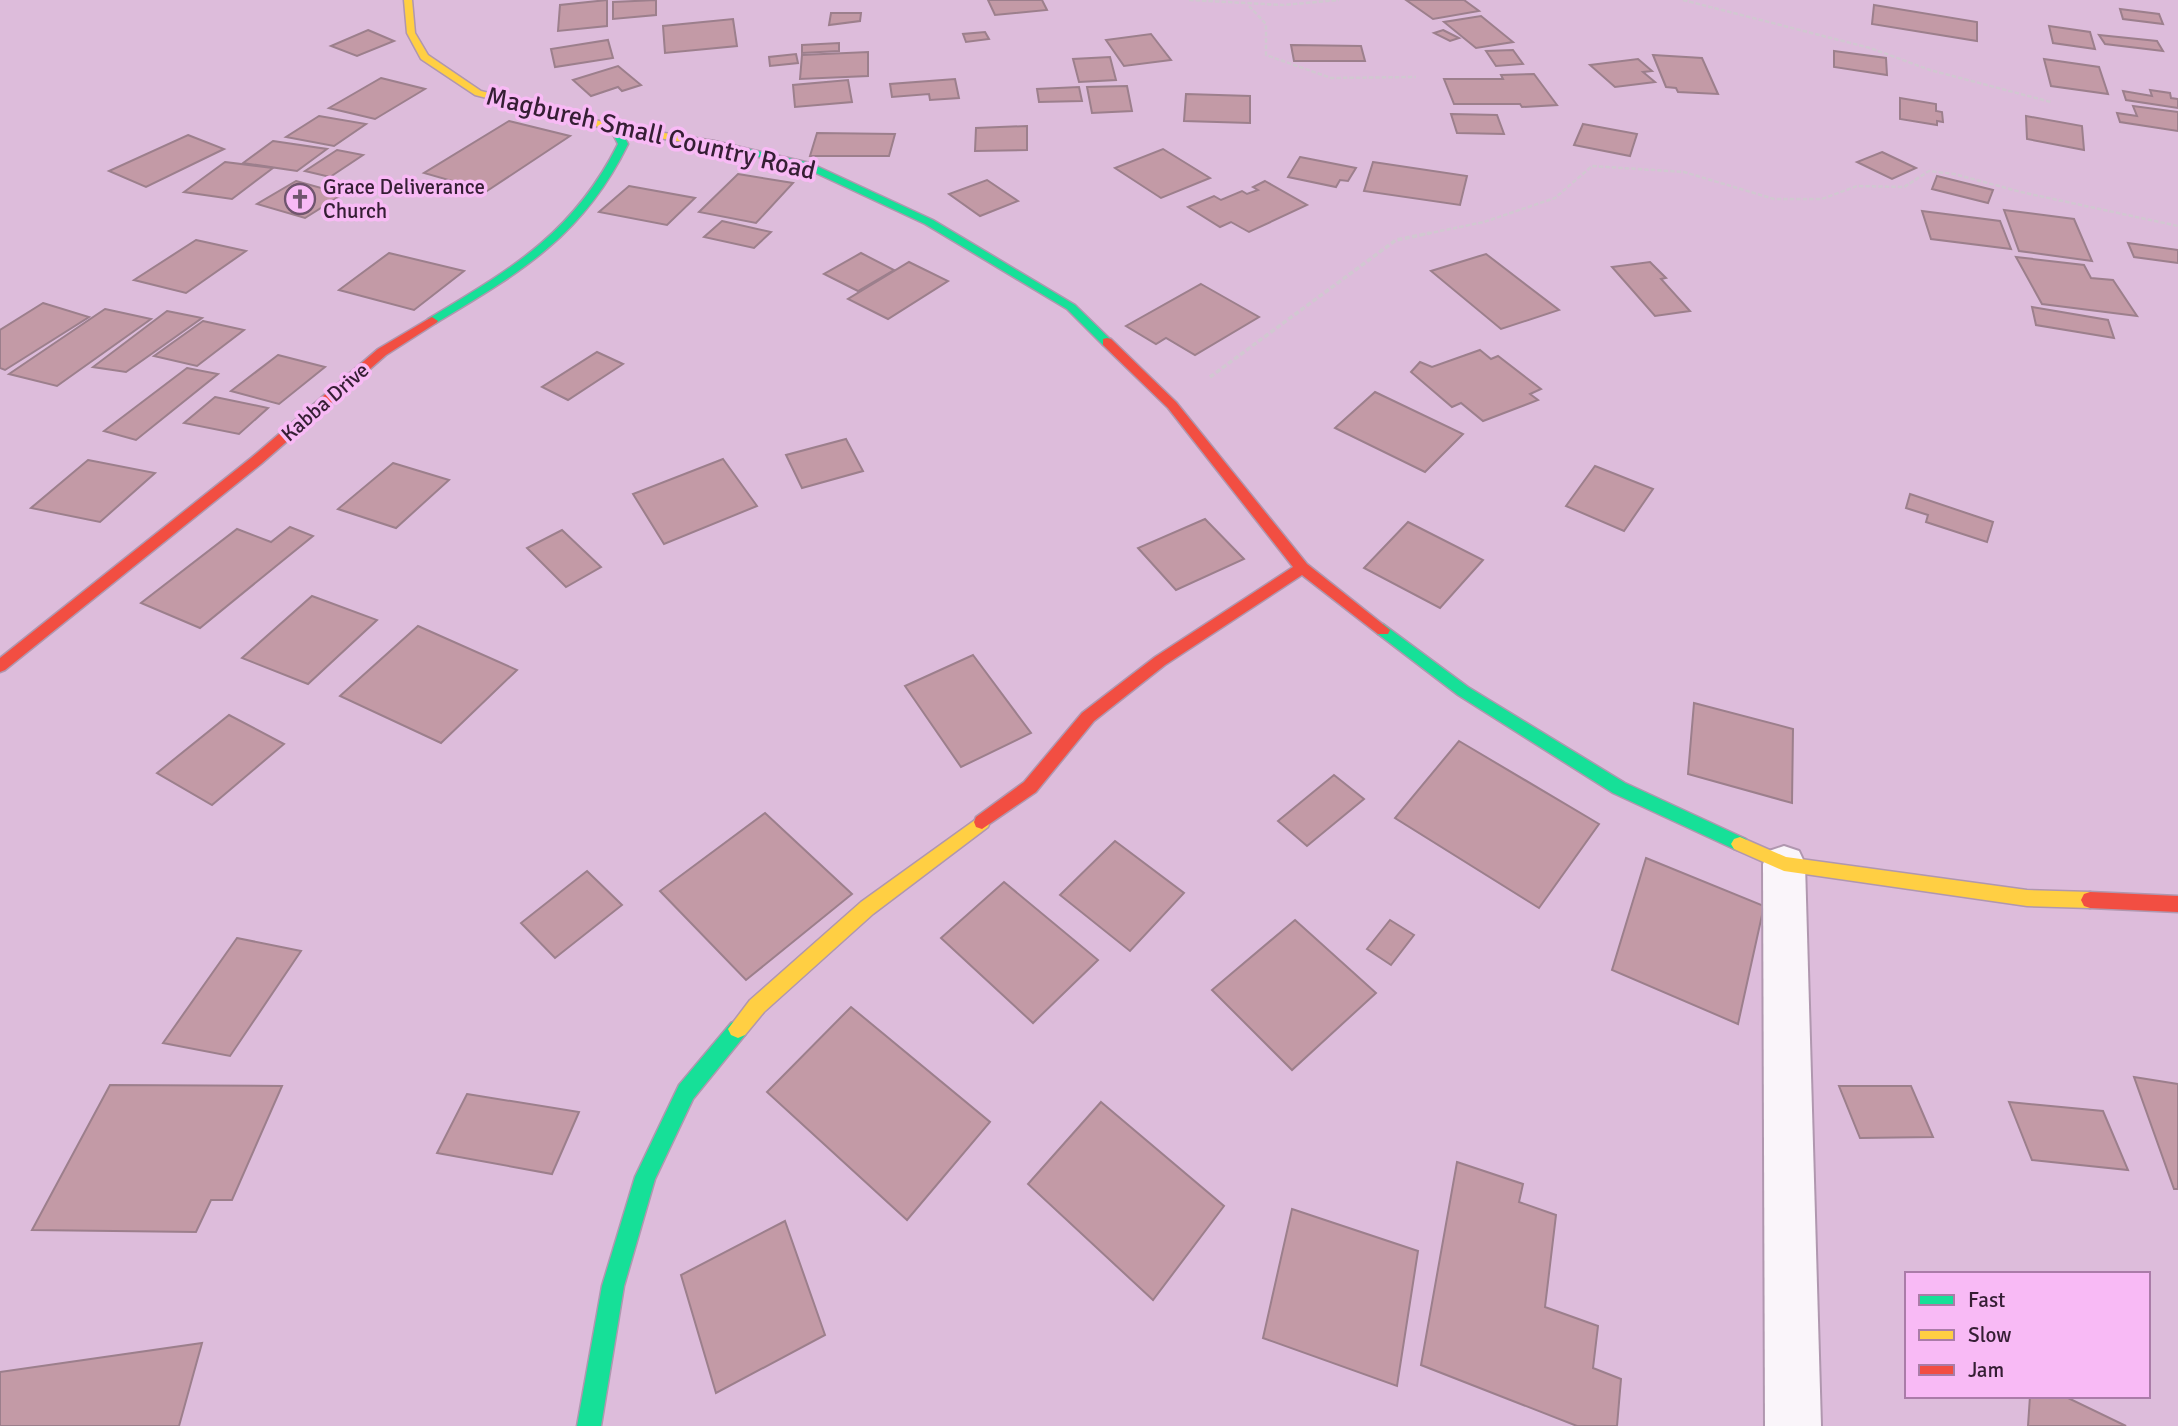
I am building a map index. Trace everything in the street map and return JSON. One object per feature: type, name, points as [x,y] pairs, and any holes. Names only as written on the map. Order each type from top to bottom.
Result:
[{"type":"street","name":"Magbureh Small Country Road","points":[[408,0],[411,33],[424,57],[478,93],[615,128],[734,147],[806,165],[929,222],[1071,307],[1172,405],[1302,568],[1463,691],[1608,781],[1784,864],[2027,898],[2178,904]]},
{"type":"street","name":"Kabba Drive","points":[[0,666],[256,461],[382,352],[523,266],[585,209],[613,169],[623,144],[615,128]]},
{"type":"street","points":[[589,1426],[613,1286],[645,1177],[687,1092],[757,1006],[867,908],[1030,787],[1088,717],[1160,661],[1302,568]]},
{"type":"street","points":[[1784,864],[1793,1426]]},
{"type":"path","points":[[1189,0],[1249,6],[1310,5],[1339,0]]},
{"type":"path","points":[[1683,0],[1870,48],[1930,70],[2051,102]]},
{"type":"path","points":[[1249,6],[1266,24],[1266,55],[1331,78],[1416,77]]},
{"type":"path","points":[[1172,405],[1396,240],[1484,222],[1555,198],[1592,166],[1684,172],[1774,199],[1822,199],[1857,186],[1903,187],[1929,172],[1954,174],[2021,192],[2178,226]]},
{"type":"building","points":[[607,0],[607,26],[558,31],[560,5]]},
{"type":"building","points":[[656,0],[656,15],[613,19],[613,2]]},
{"type":"building","points":[[988,0],[1042,0],[1047,10],[995,15]]},
{"type":"building","points":[[1406,0],[1464,0],[1479,11],[1433,19]]},
{"type":"building","points":[[1874,5],[1977,22],[1977,41],[1872,24]]},
{"type":"building","points":[[2120,9],[2159,14],[2163,24],[2123,19]]},
{"type":"building","points":[[831,13],[861,13],[860,21],[829,25]]},
{"type":"building","points":[[1481,16],[1513,42],[1476,48],[1444,22]]},
{"type":"building","points":[[733,19],[737,46],[665,53],[663,26]]},
{"type":"building","points":[[2049,26],[2090,32],[2095,49],[2053,43]]},
{"type":"building","points":[[368,30],[394,41],[357,56],[331,46]]},
{"type":"building","points":[[1443,30],[1459,38],[1450,41],[1434,33]]},
{"type":"building","points":[[985,32],[989,39],[966,42],[963,34]]},
{"type":"building","points":[[1151,34],[1171,60],[1124,66],[1106,40]]},
{"type":"building","points":[[2099,35],[2157,41],[2163,51],[2105,44]]},
{"type":"building","points":[[608,40],[613,58],[555,67],[551,49]]},
{"type":"building","points":[[839,43],[839,51],[802,53],[802,45]]},
{"type":"building","points":[[1291,45],[1361,46],[1365,61],[1294,61]]},
{"type":"building","points":[[1513,50],[1523,64],[1496,66],[1486,51]]},
{"type":"building","points":[[1834,51],[1886,58],[1887,75],[1834,67]]},
{"type":"building","points":[[868,52],[868,76],[800,79],[802,55]]},
{"type":"building","points":[[796,54],[798,63],[770,66],[769,57]]},
{"type":"building","points":[[1653,55],[1702,58],[1718,94],[1678,92],[1676,88],[1666,87]]},
{"type":"building","points":[[1110,57],[1116,80],[1079,82],[1073,59]]},
{"type":"building","points":[[1638,59],[1652,71],[1643,72],[1655,82],[1615,87],[1590,65]]},
{"type":"building","points":[[2044,59],[2099,67],[2108,94],[2051,86]]},
{"type":"building","points":[[618,66],[641,85],[622,91],[618,87],[591,96],[573,80]]},
{"type":"building","points":[[1534,74],[1557,105],[1522,107],[1520,104],[1454,104],[1444,79],[1503,79],[1501,75]]},
{"type":"building","points":[[381,78],[425,89],[375,119],[329,108]]},
{"type":"building","points":[[955,79],[959,98],[930,100],[929,94],[892,97],[890,84]]},
{"type":"building","points":[[848,80],[852,102],[795,107],[793,85]]},
{"type":"building","points":[[1127,86],[1132,111],[1092,113],[1087,87]]},
{"type":"building","points":[[1079,87],[1082,101],[1039,102],[1037,89]]},
{"type":"building","points":[[2150,90],[2170,93],[2171,98],[2178,99],[2178,108],[2126,100],[2123,91],[2152,96]]},
{"type":"building","points":[[1186,94],[1250,96],[1250,123],[1184,121]]},
{"type":"building","points":[[1900,98],[1936,104],[1936,111],[1942,112],[1943,122],[1937,121],[1937,125],[1900,119]]},
{"type":"building","points":[[2133,106],[2178,112],[2178,131],[2120,122],[2117,113],[2137,116]]},
{"type":"building","points":[[1451,114],[1497,115],[1504,134],[1457,133]]},
{"type":"building","points":[[319,116],[366,124],[334,146],[286,137]]},
{"type":"building","points":[[2026,116],[2082,126],[2084,150],[2027,139]]},
{"type":"building","points":[[509,121],[570,136],[487,191],[424,173]]},
{"type":"building","points":[[1583,124],[1637,134],[1630,156],[1574,145]]},
{"type":"building","points":[[1027,126],[1027,150],[975,151],[976,128]]},
{"type":"building","points":[[817,133],[895,134],[889,156],[810,156]]},
{"type":"building","points":[[188,135],[224,149],[146,187],[109,171]]},
{"type":"building","points":[[273,141],[327,149],[297,171],[243,163]]},
{"type":"building","points":[[1163,149],[1210,178],[1161,198],[1115,168]]},
{"type":"building","points":[[337,150],[363,155],[330,177],[305,171]]},
{"type":"building","points":[[1882,152],[1916,168],[1892,179],[1857,162]]},
{"type":"building","points":[[1300,157],[1356,168],[1348,181],[1340,180],[1336,187],[1288,177]]},
{"type":"building","points":[[225,162],[273,168],[232,199],[184,192]]},
{"type":"building","points":[[1373,162],[1467,176],[1460,205],[1364,191]]},
{"type":"building","points":[[738,174],[793,183],[756,223],[699,212]]},
{"type":"building","points":[[1937,176],[1993,190],[1988,203],[1932,189]]},
{"type":"building","points":[[987,180],[1018,201],[980,216],[949,194]]},
{"type":"building","name":"Grace Deliverance Church","points":[[296,181],[343,194],[305,218],[257,204]]},
{"type":"building","points":[[1265,181],[1307,205],[1249,232],[1231,222],[1220,227],[1188,207],[1214,196],[1221,200],[1242,191],[1247,194],[1258,190],[1253,187]]},
{"type":"building","points":[[629,186],[695,198],[667,225],[599,212]]},
{"type":"building","points":[[2004,210],[2074,219],[2092,261],[2019,251]]},
{"type":"building","points":[[1922,211],[2000,221],[2011,249],[1931,239]]},
{"type":"building","points":[[722,221],[771,232],[754,248],[704,237]]},
{"type":"building","points":[[196,240],[246,251],[186,293],[134,280]]},
{"type":"building","points":[[2128,243],[2178,250],[2178,263],[2134,257]]},
{"type":"building","points":[[389,253],[464,271],[414,310],[339,290]]},
{"type":"building","points":[[861,253],[894,270],[858,291],[824,274]]},
{"type":"building","points":[[1486,254],[1559,310],[1501,329],[1431,271]]},
{"type":"building","points":[[2016,257],[2084,265],[2091,278],[2113,280],[2137,316],[2042,304]]},
{"type":"building","points":[[909,262],[948,281],[888,319],[848,299]]},
{"type":"building","points":[[1650,262],[1666,278],[1661,279],[1690,311],[1655,316],[1612,267]]},
{"type":"building","points":[[1201,284],[1259,317],[1195,355],[1166,338],[1156,344],[1126,326]]},
{"type":"building","points":[[43,303],[89,317],[5,370],[0,368],[0,330]]},
{"type":"building","points":[[2032,307],[2108,320],[2114,338],[2036,325]]},
{"type":"building","points":[[105,309],[151,319],[57,386],[9,374]]},
{"type":"building","points":[[167,311],[202,318],[126,372],[93,367]]},
{"type":"building","points":[[203,321],[244,330],[197,366],[154,356]]},
{"type":"building","points":[[1480,350],[1491,359],[1498,356],[1541,389],[1530,394],[1538,400],[1483,421],[1461,403],[1452,407],[1411,372],[1420,362],[1432,367]]},
{"type":"building","points":[[597,352],[623,364],[568,400],[542,387]]},
{"type":"building","points":[[278,355],[325,367],[279,404],[231,391]]},
{"type":"building","points":[[187,368],[218,374],[136,440],[104,431]]},
{"type":"building","points":[[1375,392],[1463,434],[1425,472],[1335,428]]},
{"type":"building","points":[[215,397],[268,408],[239,434],[184,423]]},
{"type":"building","points":[[846,439],[863,471],[802,488],[786,455]]},
{"type":"building","points":[[723,459],[757,506],[664,544],[633,494]]},
{"type":"building","points":[[88,460],[155,473],[100,522],[31,508]]},
{"type":"building","points":[[393,463],[449,480],[396,528],[338,509]]},
{"type":"building","points":[[1595,466],[1653,489],[1624,531],[1566,506]]},
{"type":"building","points":[[1910,494],[1993,522],[1987,542],[1926,522],[1928,515],[1906,508]]},
{"type":"building","points":[[1205,519],[1244,559],[1176,590],[1138,548]]},
{"type":"building","points":[[1408,522],[1483,560],[1440,608],[1364,568]]},
{"type":"building","points":[[290,527],[313,536],[200,628],[141,603],[237,529],[271,542]]},
{"type":"building","points":[[562,530],[601,567],[566,587],[527,548]]},
{"type":"building","points":[[312,596],[377,620],[308,684],[242,658]]},
{"type":"building","points":[[418,626],[517,670],[441,743],[340,696]]},
{"type":"building","points":[[973,655],[1031,733],[961,767],[905,686]]},
{"type":"building","points":[[1694,703],[1793,729],[1792,803],[1688,774]]},
{"type":"building","points":[[229,715],[284,744],[212,805],[157,773]]},
{"type":"building","points":[[1459,741],[1599,824],[1539,908],[1395,818]]},
{"type":"building","points":[[1334,775],[1364,799],[1307,846],[1278,821]]},
{"type":"building","points":[[765,813],[852,894],[746,980],[660,891]]},
{"type":"building","points":[[1115,841],[1184,893],[1130,951],[1060,895]]},
{"type":"building","points":[[1646,858],[1764,906],[1738,1024],[1612,970]]},
{"type":"building","points":[[587,871],[622,905],[555,958],[521,923]]},
{"type":"building","points":[[1004,882],[1098,960],[1033,1023],[941,938]]},
{"type":"building","points":[[1295,920],[1376,993],[1292,1070],[1212,990]]},
{"type":"building","points":[[1390,920],[1414,935],[1391,965],[1367,949]]},
{"type":"building","points":[[237,938],[301,951],[230,1056],[163,1043]]},
{"type":"building","points":[[851,1007],[990,1122],[907,1220],[767,1092]]},
{"type":"building","points":[[2134,1077],[2178,1084],[2178,1189],[2174,1189]]},
{"type":"building","points":[[110,1085],[282,1086],[232,1200],[211,1200],[196,1232],[32,1230]]},
{"type":"building","points":[[1839,1086],[1911,1086],[1933,1137],[1860,1138]]},
{"type":"building","points":[[467,1094],[579,1112],[552,1174],[437,1153]]},
{"type":"building","points":[[1101,1102],[1224,1206],[1153,1300],[1028,1184]]},
{"type":"building","points":[[2009,1102],[2103,1111],[2128,1170],[2032,1160]]},
{"type":"building","points":[[1457,1162],[1523,1184],[1519,1202],[1556,1215],[1545,1307],[1598,1326],[1593,1368],[1621,1379],[1617,1426],[1577,1426],[1421,1365]]},
{"type":"building","points":[[1292,1209],[1418,1251],[1397,1386],[1263,1338]]},
{"type":"building","points":[[785,1221],[825,1335],[716,1393],[681,1275]]},
{"type":"building","points":[[202,1343],[179,1426],[0,1426],[0,1372]]},
{"type":"building","points":[[2030,1398],[2068,1398],[2126,1426],[2028,1426]]},
{"type":"traffic: fast","points":[[432,321],[517,268],[567,226],[589,202],[608,175],[623,144],[615,128]]},
{"type":"traffic: fast","points":[[714,144],[806,165],[929,222],[1071,307],[1107,342]]},
{"type":"traffic: fast","points":[[1383,630],[1463,691],[1619,788],[1740,844]]},
{"type":"traffic: fast","points":[[589,1426],[613,1286],[645,1177],[686,1092],[738,1029]]},
{"type":"traffic: slow","points":[[408,0],[411,33],[424,57],[478,93],[615,128],[714,144]]},
{"type":"traffic: slow","points":[[738,1029],[757,1006],[867,908],[982,822]]},
{"type":"traffic: slow","points":[[1740,844],[1784,864],[2027,898],[2090,900]]},
{"type":"traffic: jam","points":[[0,666],[256,461],[382,352],[432,321]]},
{"type":"traffic: jam","points":[[1107,342],[1172,405],[1302,568],[1383,630]]},
{"type":"traffic: jam","points":[[982,822],[1030,787],[1088,717],[1160,661],[1302,568]]},
{"type":"traffic: jam","points":[[2090,900],[2178,904]]},
{"type":"place","name":"Grace Deliverance Church","points":[[300,199]]}]
